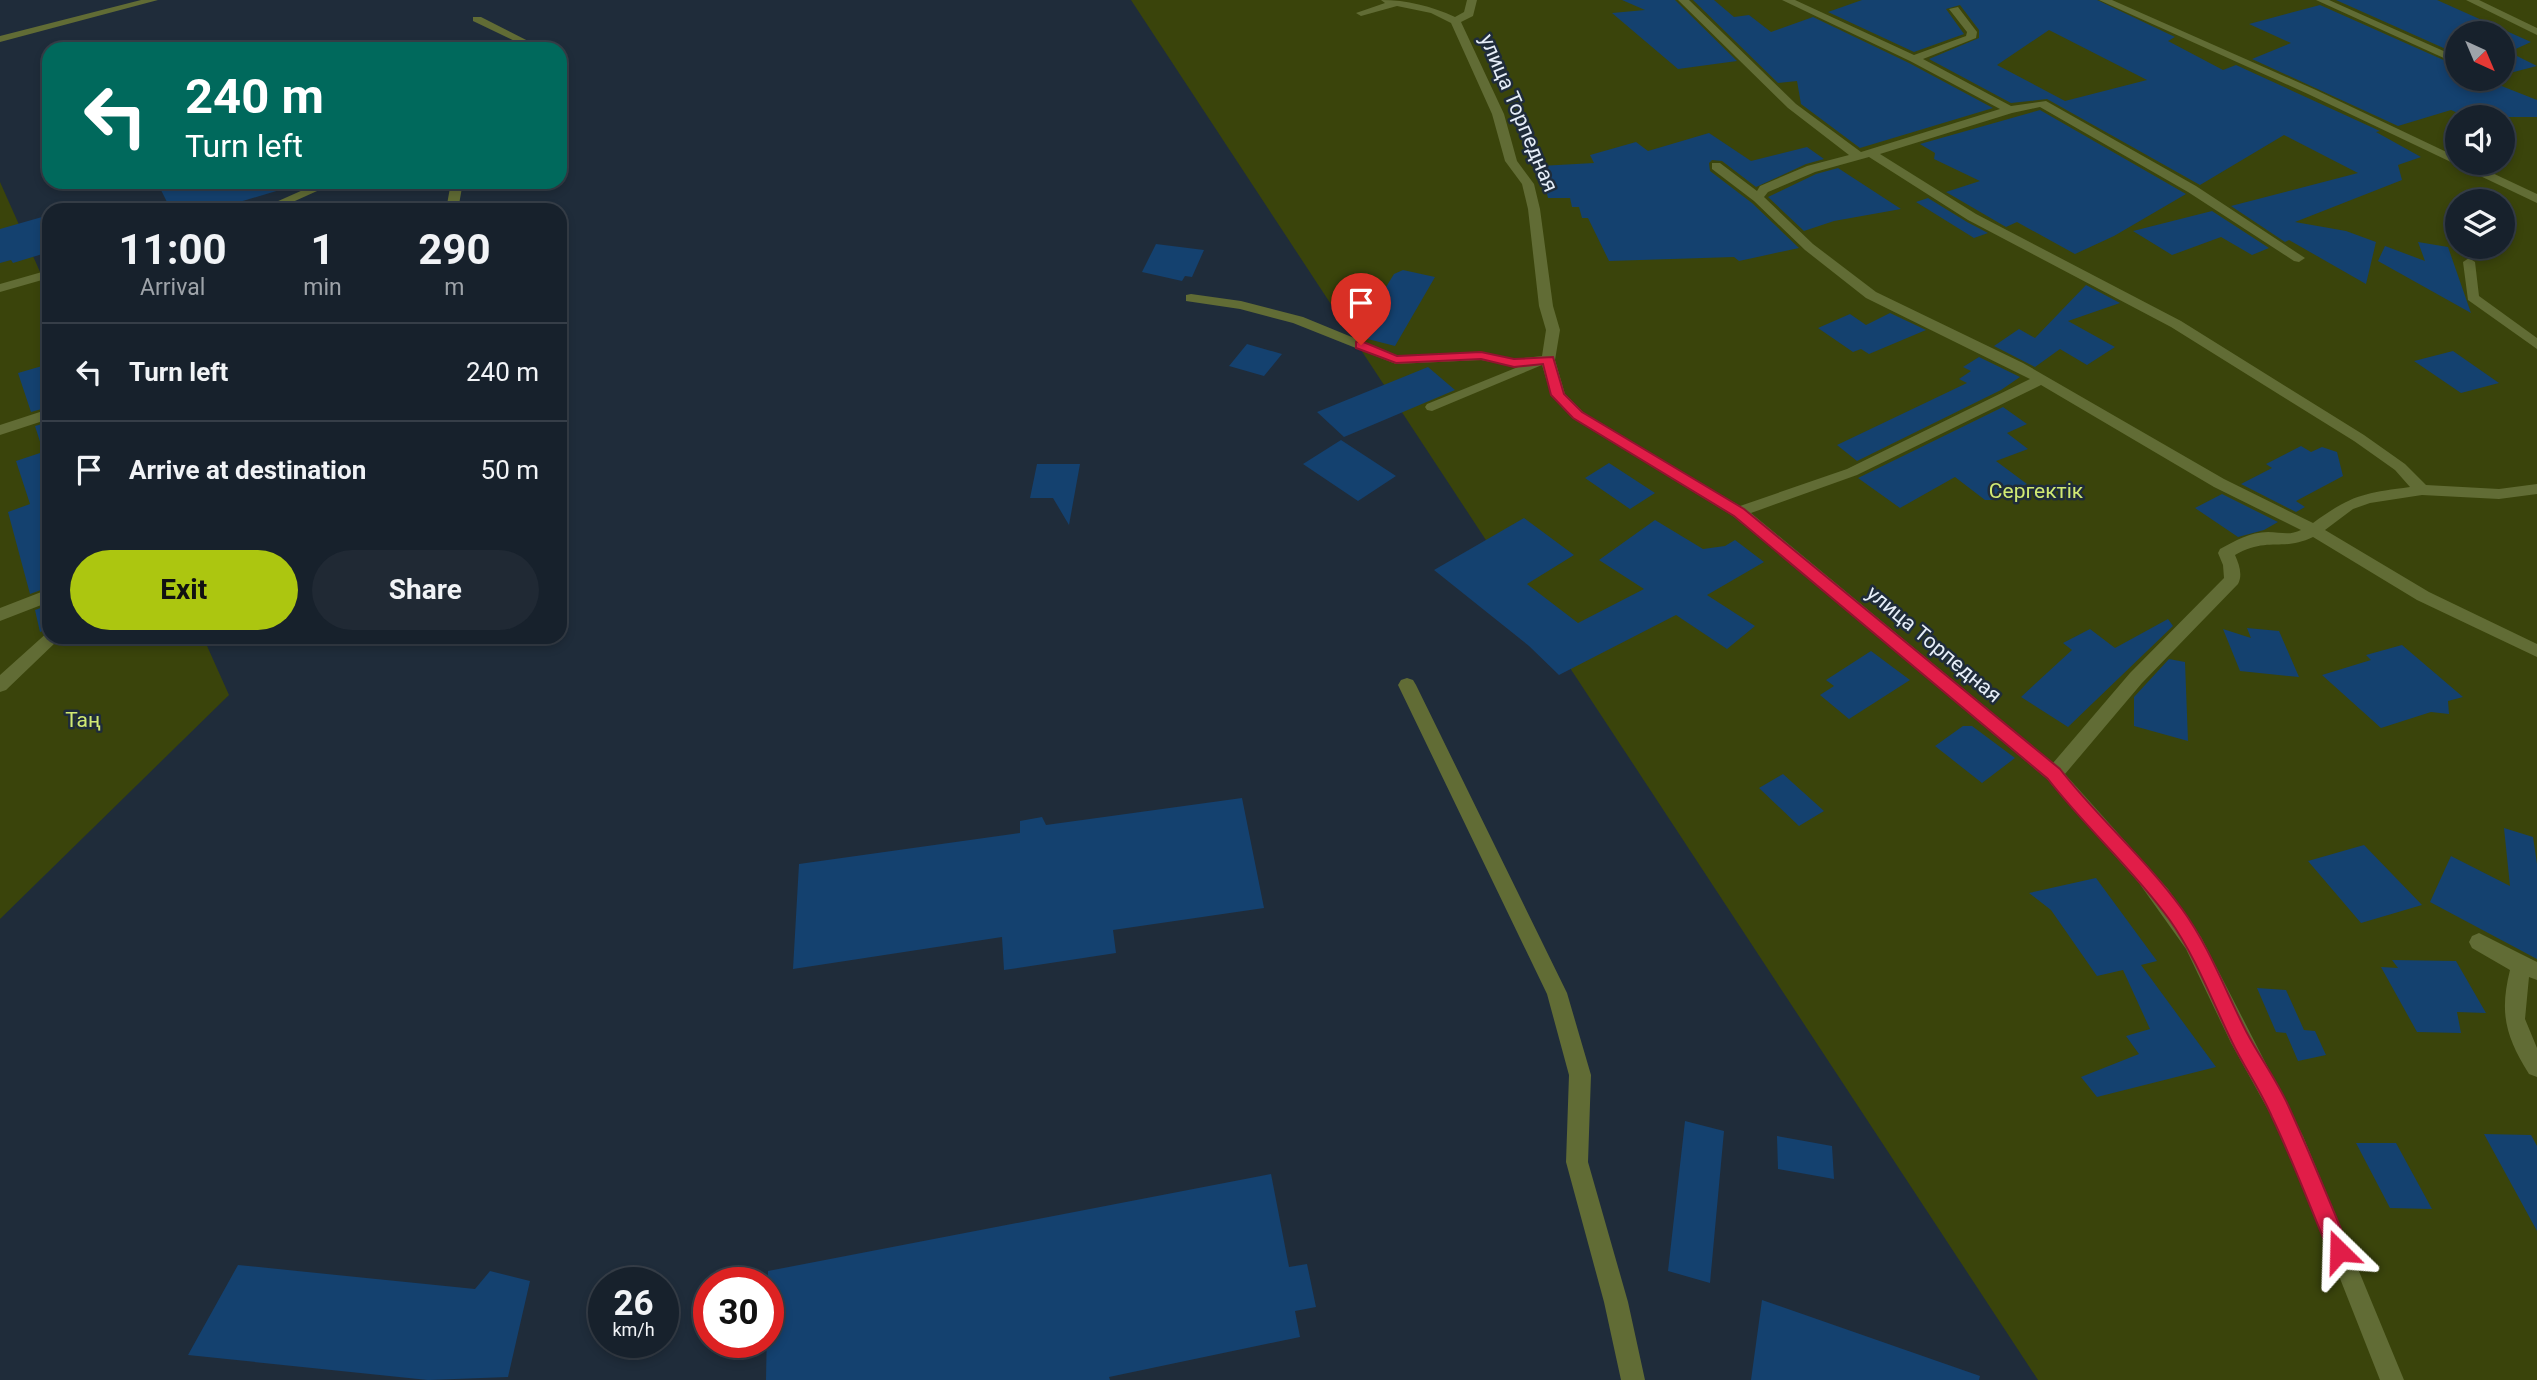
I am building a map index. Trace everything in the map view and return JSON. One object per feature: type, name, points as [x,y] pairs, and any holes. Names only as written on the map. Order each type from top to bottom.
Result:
[{"type":"street","points":[[0,39],[153,0]]},
{"type":"street","name":"улица Торпедная","points":[[1472,0],[1469,13],[1455,21],[1498,114],[1511,161],[1528,184],[1534,209],[1546,306],[1553,330],[1548,359],[1558,395],[1578,415],[1739,512],[2054,774],[2084,813],[2115,840],[2139,868],[2177,916],[2205,963],[2239,1037],[2279,1109],[2392,1380]]},
{"type":"street","points":[[1683,0],[1767,83],[1847,150],[1865,155],[2199,338],[2359,438],[2400,467],[2422,490]]},
{"type":"street","points":[[1787,0],[1913,59],[2009,110]]},
{"type":"street","points":[[2104,0],[2312,92],[2445,155]]},
{"type":"street","points":[[2321,0],[2445,56]]},
{"type":"street","points":[[2471,0],[2537,32]]},
{"type":"street","points":[[1368,14],[1392,1],[1434,11],[1455,21]]},
{"type":"street","points":[[1913,59],[1971,38],[1972,32],[1954,9]]},
{"type":"street","points":[[477,19],[525,42]]},
{"type":"street","points":[[1758,198],[1764,189],[1811,169],[1961,128],[2009,110],[2042,103],[2192,189],[2299,258]]},
{"type":"street","points":[[1716,166],[1758,198],[1809,247],[1871,295],[2041,379],[2219,483],[2314,530],[2338,547],[2423,596],[2537,650]]},
{"type":"street","points":[[2486,175],[2537,199]]},
{"type":"street","points":[[281,203],[314,189]]},
{"type":"street","points":[[2469,262],[2473,298],[2537,345]]},
{"type":"street","points":[[0,288],[42,276]]},
{"type":"street","points":[[1191,298],[1241,304],[1298,320],[1396,360],[1481,356],[1514,363],[1548,359]]},
{"type":"street","points":[[1432,407],[1548,359]]},
{"type":"street","points":[[1739,512],[1852,472],[2014,395],[2041,379]]},
{"type":"street","points":[[0,430],[42,416]]},
{"type":"street","points":[[2054,774],[2137,678],[2232,580],[2231,565],[2226,553],[2247,541],[2266,537],[2293,540],[2314,530],[2348,505],[2368,498],[2422,490],[2499,494],[2537,489]]},
{"type":"street","points":[[0,615],[42,598]]},
{"type":"street","points":[[0,685],[44,644]]},
{"type":"street","points":[[1407,685],[1557,993],[1580,1075],[1577,1161],[1616,1302],[1633,1380]]},
{"type":"street","points":[[2479,942],[2529,968],[2512,998],[2514,1022],[2537,1067]]},
{"type":"green space","name":"Сергектік","points":[[1131,0],[2537,0],[2537,1380],[2038,1380]]},
{"type":"green space","name":"Таң","points":[[0,182],[42,276],[42,644],[206,644],[229,695],[0,919]]},
{"type":"building","points":[[1622,0],[1675,0],[1737,61],[1678,69],[1612,13],[1645,10]]},
{"type":"building","points":[[1693,0],[1714,0],[1734,17],[1749,15],[1771,32],[1813,17],[1909,63],[1993,108],[1860,148],[1801,104],[1797,81],[1778,83]]},
{"type":"building","points":[[1862,0],[2097,0],[2175,37],[2168,41],[2223,70],[2236,65],[2380,131],[2376,132],[2421,157],[2398,165],[2402,180],[2295,222],[2346,231],[2376,242],[2366,284],[2289,240],[2285,242],[2231,206],[2358,173],[2284,135],[2200,185],[2047,99],[2011,103],[1929,59],[1979,38],[1979,30],[1960,5],[1946,9],[1964,34],[1914,52],[1828,12]],"holes":[[[2049,30],[2147,80],[2065,101],[1997,65]]]},
{"type":"building","points":[[2336,0],[2437,0],[2484,21],[2445,21],[2445,49]]},
{"type":"building","points":[[2320,5],[2445,61],[2445,91],[2514,91],[2537,100],[2537,117],[2515,117],[2515,105],[2445,105],[2445,112],[2398,126],[2252,59],[2291,43],[2249,24]]},
{"type":"building","points":[[2515,35],[2531,42],[2515,49]]},
{"type":"building","points":[[2515,55],[2537,66],[2515,72]]},
{"type":"building","points":[[2040,110],[2186,194],[2114,236],[2075,254],[2017,222],[2006,227],[1946,192],[1980,181],[1934,159],[1935,153],[1920,144]]},
{"type":"building","points":[[1709,133],[1751,161],[1807,147],[1824,159],[1806,164],[1756,187],[1722,161],[1712,160],[1709,163],[1710,171],[1752,203],[1799,248],[1739,261],[1734,257],[1609,261],[1588,218],[1582,218],[1579,207],[1572,207],[1570,198],[1548,198],[1540,166],[1594,163],[1590,155],[1636,142],[1648,151]]},
{"type":"building","points":[[1838,168],[1901,209],[1834,221],[1804,231],[1768,197],[1816,174]]},
{"type":"building","points":[[160,189],[283,189],[236,203],[168,203]]},
{"type":"building","points":[[1928,198],[1988,233],[1974,238],[1916,202]]},
{"type":"building","points":[[2212,211],[2269,248],[2252,255],[2221,237],[2172,255],[2133,231]]},
{"type":"building","points":[[42,217],[42,254],[13,263],[11,260],[0,263],[0,229]]},
{"type":"building","points":[[2418,242],[2445,246],[2445,259],[2452,259],[2471,313],[2378,261],[2385,246],[2425,261]]},
{"type":"building","points":[[1156,244],[1204,250],[1192,277],[1185,276],[1182,281],[1142,272]]},
{"type":"building","points":[[1403,270],[1435,277],[1395,346],[1356,336],[1394,274]]},
{"type":"building","points":[[2086,285],[2120,303],[2068,321],[2115,347],[2087,365],[2060,349],[2035,367],[1994,346],[2019,329],[2035,338]]},
{"type":"building","points":[[1890,313],[1926,330],[1869,354],[1861,349],[1853,352],[1818,328],[1850,314],[1866,325]]},
{"type":"building","points":[[1247,344],[1282,354],[1264,376],[1229,366]]},
{"type":"building","points":[[2453,351],[2499,383],[2461,393],[2414,361]]},
{"type":"building","points":[[1979,357],[2020,377],[2001,390],[1857,461],[1837,445],[1967,383],[1959,379],[1971,371],[1963,367]]},
{"type":"building","points":[[42,366],[42,409],[31,412],[18,373]]},
{"type":"building","points":[[1428,367],[1455,390],[1344,437],[1317,412]]},
{"type":"building","points":[[2003,407],[2027,424],[2007,433],[2028,449],[1996,461],[2027,484],[1992,500],[1985,500],[1955,477],[1900,508],[1858,478]]},
{"type":"building","points":[[42,424],[42,448],[35,426]]},
{"type":"building","points":[[1341,440],[1396,476],[1358,501],[1303,464]]},
{"type":"building","points":[[2301,446],[2311,452],[2322,447],[2337,452],[2343,476],[2296,501],[2305,507],[2296,512],[2241,484],[2272,468],[2266,464]]},
{"type":"building","points":[[42,452],[42,590],[30,594],[8,512],[30,504],[16,461]]},
{"type":"building","points":[[1609,463],[1655,493],[1630,509],[1585,478]]},
{"type":"building","points":[[1037,464],[1080,464],[1069,525],[1053,498],[1030,498]]},
{"type":"building","points":[[2222,494],[2278,522],[2264,530],[2238,537],[2195,508]]},
{"type":"building","points":[[1524,518],[1574,555],[1527,584],[1578,623],[1644,589],[1599,560],[1655,520],[1703,549],[1725,546],[1735,540],[1764,562],[1707,595],[1755,626],[1727,649],[1676,615],[1559,675],[1529,646],[1434,570]]},
{"type":"building","points":[[42,608],[40,632],[35,610]]},
{"type":"building","points":[[2168,619],[2173,626],[2068,727],[2021,697],[2072,650],[2063,643],[2090,629],[2115,648]]},
{"type":"building","points":[[2247,628],[2279,631],[2299,677],[2240,671],[2223,629],[2251,638]]},
{"type":"building","points":[[2402,645],[2463,697],[2448,701],[2449,714],[2431,712],[2381,728],[2322,675],[2371,660],[2366,655]]},
{"type":"building","points":[[1871,651],[1910,680],[1849,719],[1820,695],[1834,686],[1826,680]]},
{"type":"building","points":[[2169,659],[2185,662],[2188,741],[2134,726],[2134,697]]},
{"type":"building","points":[[1963,726],[1972,726],[2015,758],[1982,783],[1935,746]]},
{"type":"building","points":[[1783,774],[1824,811],[1799,826],[1759,788]]},
{"type":"building","points":[[1242,798],[1264,908],[1113,930],[1116,953],[1004,970],[1002,937],[793,969],[799,864],[1020,833],[1020,821],[1042,817],[1046,825]]},
{"type":"building","points":[[2504,828],[2533,837],[2537,864],[2537,959],[2430,902],[2451,856],[2510,886]]},
{"type":"building","points":[[2364,845],[2422,905],[2361,923],[2308,861]]},
{"type":"building","points":[[2096,878],[2157,961],[2141,965],[2216,1067],[2097,1097],[2081,1077],[2139,1054],[2126,1036],[2150,1029],[2123,970],[2097,976],[2051,910],[2029,893]]},
{"type":"building","points":[[2392,960],[2456,961],[2486,1013],[2457,1012],[2461,1033],[2417,1032],[2381,967],[2398,968]]},
{"type":"building","points":[[2257,988],[2286,990],[2304,1030],[2315,1031],[2326,1055],[2298,1061],[2286,1033],[2276,1032]]},
{"type":"building","points":[[1685,1121],[1724,1131],[1710,1283],[1668,1271]]},
{"type":"building","points":[[2484,1134],[2531,1135],[2537,1146],[2537,1231]]},
{"type":"building","points":[[1777,1136],[1832,1146],[1834,1179],[1778,1169]]},
{"type":"building","points":[[2356,1143],[2396,1143],[2432,1209],[2390,1208]]},
{"type":"building","points":[[1271,1174],[1289,1267],[1307,1264],[1316,1307],[1295,1311],[1300,1337],[1109,1377],[1110,1380],[766,1380],[766,1358],[784,1358],[784,1268]]},
{"type":"building","points":[[238,1265],[475,1289],[490,1271],[530,1281],[508,1377],[428,1380],[188,1355]]},
{"type":"building","points":[[1762,1300],[1980,1376],[1979,1380],[1751,1380]]},
{"type":"route","points":[[1361,345],[1396,360],[1481,356],[1514,363],[1548,359],[1558,395],[1578,415],[1739,512],[2054,774],[2084,813],[2115,840],[2177,916],[2205,963],[2239,1037],[2279,1109],[2339,1251]]}]
